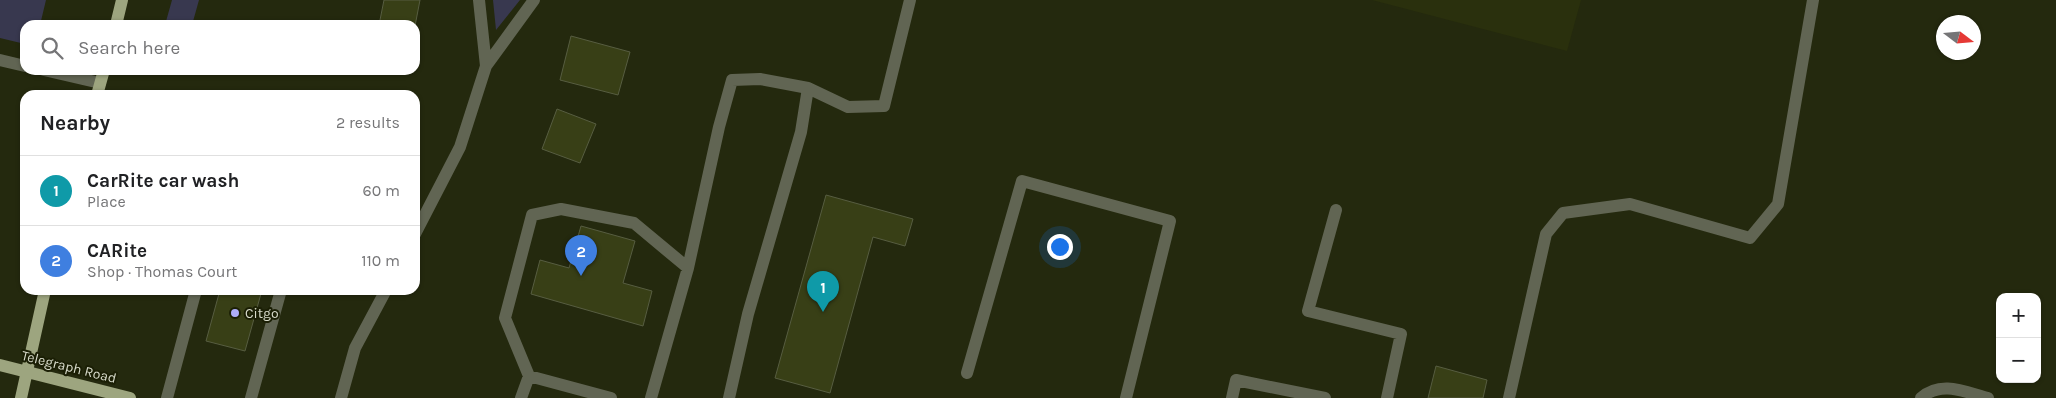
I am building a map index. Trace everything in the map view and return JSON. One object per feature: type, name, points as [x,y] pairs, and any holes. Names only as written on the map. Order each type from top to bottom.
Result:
[{"type":"main road","points":[[117,20],[122,0]]},
{"type":"main road","points":[[99,89],[103,75]]},
{"type":"main road","points":[[21,398],[44,295]]},
{"type":"main road","name":"Telegraph Road","points":[[0,365],[130,398]]},
{"type":"street","points":[[478,0],[486,66]]},
{"type":"street","points":[[420,224],[460,147],[486,66],[534,0]]},
{"type":"street","points":[[652,398],[688,268],[719,126],[732,80],[760,79],[808,88],[848,107],[884,106],[910,0]]},
{"type":"street","points":[[1509,398],[1546,234],[1563,213],[1630,204],[1750,238],[1778,204],[1813,0]]},
{"type":"street","points":[[0,60],[20,65]]},
{"type":"street","points":[[58,75],[99,89]]},
{"type":"street","points":[[729,398],[748,314],[801,132],[808,88]]},
{"type":"street","points":[[967,373],[1022,181],[1170,221],[1126,398]]},
{"type":"street","points":[[521,398],[529,376],[505,318],[532,215],[560,209],[634,223],[688,268]]},
{"type":"street","points":[[1336,210],[1308,311],[1401,334],[1387,398]]},
{"type":"street","points":[[167,398],[195,295]]},
{"type":"street","points":[[251,398],[280,295]]},
{"type":"street","points":[[341,398],[355,348],[383,295]]},
{"type":"street","points":[[529,376],[611,398]]},
{"type":"street","points":[[1232,398],[1236,380],[1325,398]]},
{"type":"street","points":[[1921,398],[1930,391],[1946,387],[1988,398]]},
{"type":"shaded area","points":[[0,0],[46,0],[41,20],[20,20],[20,43],[0,38]]},
{"type":"shaded area","points":[[172,0],[199,0],[193,20],[166,20]]},
{"type":"shaded area","points":[[493,0],[520,0],[496,30]]},
{"type":"shaded area","points":[[1372,0],[1581,0],[1567,51]]},
{"type":"building","points":[[384,0],[420,0],[416,20],[380,20]]},
{"type":"building","points":[[571,36],[630,52],[618,95],[560,80]]},
{"type":"building","points":[[557,109],[596,124],[580,163],[542,149]]},
{"type":"building","points":[[826,195],[913,219],[905,246],[873,237],[830,393],[775,378]]},
{"type":"building","points":[[581,226],[635,241],[623,283],[652,291],[643,326],[531,294],[540,260],[569,268]]},
{"type":"building","points":[[219,295],[261,295],[245,351],[206,341]]},
{"type":"building","points":[[1436,366],[1487,380],[1483,398],[1428,398]]},
{"type":"place","name":"CARite","points":[[581,276]]},
{"type":"place","name":"CarRite car wash","points":[[823,312]]},
{"type":"place","name":"Citgo","points":[[235,313]]}]
